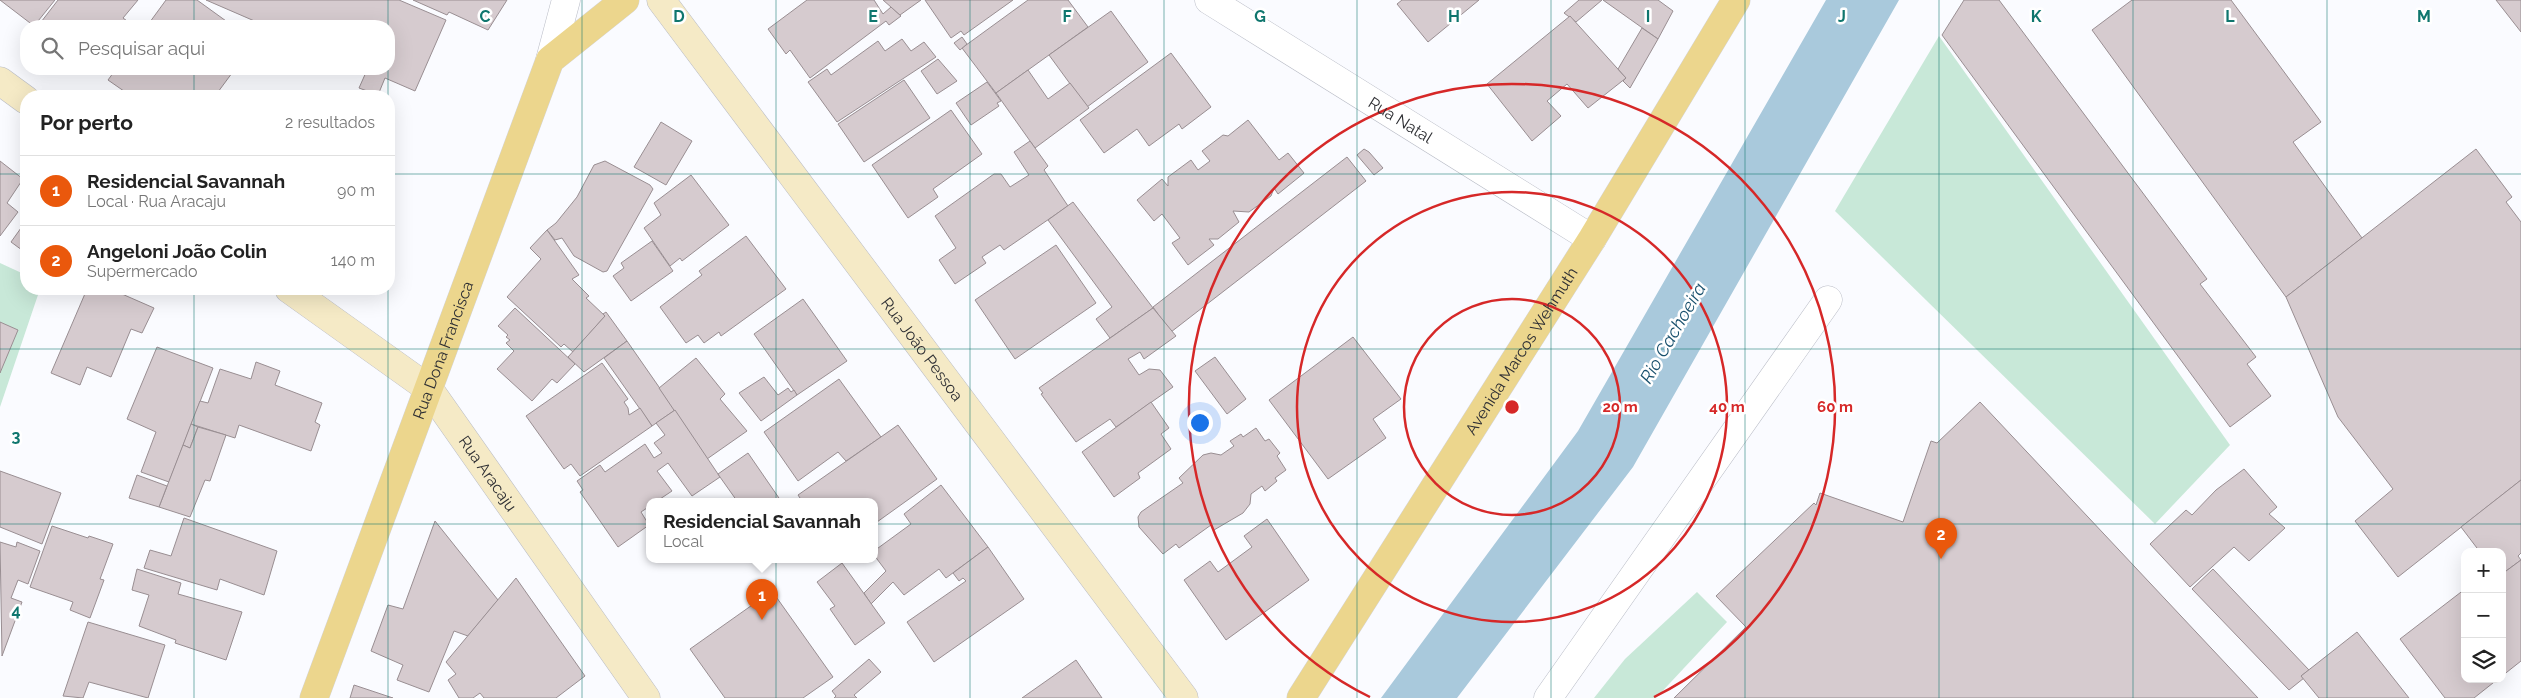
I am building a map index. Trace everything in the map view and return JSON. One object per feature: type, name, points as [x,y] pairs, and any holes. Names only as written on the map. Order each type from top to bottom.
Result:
[{"type":"main road","points":[[550,60],[625,0]]},
{"type":"main road","name":"Avenida Marcos Wehmuth","points":[[1301,698],[1592,239],[1736,0]]},
{"type":"main road","name":"Rua Dona Francisca","points":[[314,698],[550,60]]},
{"type":"street","name":"Rua Dona Francisca","points":[[550,60],[566,0]]},
{"type":"street","name":"Rua João Pessoa","points":[[661,0],[1184,698]]},
{"type":"street","name":"Rua Natal","points":[[1209,0],[1592,239]]},
{"type":"street","points":[[0,81],[20,96]]},
{"type":"street","name":"Rua Aracaju","points":[[297,295],[429,389],[646,698]]},
{"type":"street","points":[[1548,698],[1828,300]]},
{"type":"green space","points":[[1939,36],[2230,445],[2155,524],[1835,211]]},
{"type":"green space","points":[[0,263],[20,272],[20,295],[38,295],[0,407]]},
{"type":"green space","points":[[1697,592],[1727,622],[1656,698],[1594,698],[1625,659]]},
{"type":"water","name":"Rio Cachoeira","points":[[1826,0],[1899,0],[1633,467],[1457,698],[1381,698],[1578,431]]},
{"type":"building","points":[[0,0],[55,0],[39,20],[26,20]]},
{"type":"building","points":[[58,0],[138,0],[123,18],[126,20],[43,20]]},
{"type":"building","points":[[166,0],[197,0],[225,20],[151,20]]},
{"type":"building","points":[[206,0],[399,0],[446,20],[415,91],[385,78],[380,90],[359,88],[365,75],[395,75],[395,20],[252,20]]},
{"type":"building","points":[[413,0],[507,0],[488,30],[449,12],[447,15]]},
{"type":"building","points":[[807,0],[874,0],[883,14],[891,7],[901,16],[889,25],[886,21],[810,78],[790,50],[786,54],[768,29]]},
{"type":"building","points":[[883,0],[921,0],[900,15]]},
{"type":"building","points":[[925,0],[1013,0],[964,35],[961,31],[951,38]]},
{"type":"building","points":[[1028,0],[1068,0],[1088,27],[996,93],[962,48]]},
{"type":"building","points":[[1402,0],[1479,0],[1428,42],[1397,4]]},
{"type":"building","points":[[1579,0],[1602,0],[1576,22],[1564,13]]},
{"type":"building","points":[[1603,0],[1658,0],[1673,11],[1658,39]]},
{"type":"building","points":[[1964,0],[1999,0],[2207,279],[2200,284],[2256,357],[2247,364],[2271,396],[2230,427],[1942,35]]},
{"type":"building","points":[[2132,0],[2231,0],[2321,122],[2293,142],[2362,238],[2286,297],[2092,30]]},
{"type":"building","points":[[2496,0],[2521,0],[2521,32]]},
{"type":"building","points":[[1111,11],[1148,62],[1087,107],[1049,55]]},
{"type":"building","points":[[1570,16],[1626,78],[1588,108],[1567,84],[1547,101],[1561,116],[1532,141],[1487,84]]},
{"type":"building","points":[[1642,28],[1658,39],[1630,88],[1623,81],[1626,78],[1618,69]]},
{"type":"building","points":[[962,37],[967,44],[960,50],[954,43]]},
{"type":"building","points":[[902,39],[911,51],[924,42],[936,57],[837,122],[808,82],[827,69],[831,75],[878,41],[885,51]]},
{"type":"building","points":[[1171,53],[1211,107],[1182,129],[1179,124],[1149,146],[1137,129],[1104,153],[1080,120]]},
{"type":"building","points":[[938,59],[957,81],[937,94],[921,71]]},
{"type":"building","points":[[1028,70],[1048,99],[1070,83],[1089,108],[1035,148],[996,93]]},
{"type":"building","points":[[112,75],[231,75],[219,90],[122,90],[108,80]]},
{"type":"building","points":[[904,80],[930,118],[864,162],[838,124]]},
{"type":"building","points":[[987,82],[1001,101],[997,103],[999,106],[971,125],[956,103]]},
{"type":"building","points":[[951,110],[982,154],[933,189],[938,197],[908,218],[872,165]]},
{"type":"building","points":[[1248,120],[1279,160],[1288,153],[1304,173],[1278,194],[1274,188],[1271,196],[1249,212],[1233,211],[1239,222],[1218,239],[1209,239],[1214,245],[1188,265],[1172,243],[1180,238],[1162,214],[1154,221],[1137,200],[1162,179],[1168,186],[1168,177],[1191,160],[1198,170],[1210,161],[1202,151],[1223,135],[1228,136]]},
{"type":"building","points":[[661,122],[692,141],[666,185],[634,167]]},
{"type":"building","points":[[1030,141],[1048,166],[1044,170],[1068,206],[1004,250],[1000,245],[982,257],[986,263],[955,284],[939,260],[956,248],[935,216],[994,174],[1001,174],[1010,187],[1029,175],[1014,152]]},
{"type":"building","points":[[1364,149],[1383,168],[1374,175],[1357,155]]},
{"type":"building","points":[[2476,149],[2512,197],[2506,202],[2521,222],[2521,480],[2398,577],[2355,521],[2393,489],[2338,417],[2286,297]]},
{"type":"building","points":[[1347,157],[1366,181],[1171,332],[1153,307]]},
{"type":"building","points":[[0,161],[20,177],[20,184],[7,203],[18,212],[0,236]]},
{"type":"building","points":[[605,161],[650,185],[653,189],[607,271],[603,272],[574,256],[562,238],[555,240],[547,230],[556,223],[577,197],[594,165]]},
{"type":"building","points":[[691,175],[729,225],[682,261],[680,258],[670,266],[644,228],[661,215],[654,203]]},
{"type":"building","points":[[1073,202],[1153,308],[1110,338],[1096,319],[1112,307],[1048,220]]},
{"type":"building","points":[[20,229],[20,249],[11,242]]},
{"type":"building","points":[[547,230],[579,275],[572,279],[589,296],[586,298],[605,316],[573,352],[564,344],[561,347],[507,297],[541,259],[530,248]]},
{"type":"building","points":[[746,236],[786,289],[721,336],[719,332],[704,343],[698,335],[686,343],[660,307],[702,275],[699,271]]},
{"type":"building","points":[[652,241],[673,271],[631,301],[613,276],[624,268],[621,263]]},
{"type":"building","points":[[1056,245],[1096,303],[1015,359],[975,300]]},
{"type":"building","points":[[84,295],[124,295],[154,308],[142,333],[131,329],[111,377],[87,367],[80,385],[51,373]]},
{"type":"building","points":[[803,299],[847,361],[797,395],[754,334]]},
{"type":"building","points":[[515,308],[575,364],[557,383],[552,379],[532,401],[497,369],[514,351],[506,343],[510,340],[506,337],[508,335],[498,326]]},
{"type":"building","points":[[1153,308],[1176,336],[1144,359],[1140,352],[1128,359],[1139,375],[1149,369],[1160,370],[1173,387],[1116,427],[1110,419],[1076,442],[1041,394],[1043,393],[1039,388]]},
{"type":"building","points":[[606,312],[627,341],[584,372],[568,357],[605,316],[603,314]]},
{"type":"building","points":[[0,322],[18,330],[0,373]]},
{"type":"building","points":[[1353,337],[1401,399],[1373,419],[1386,438],[1328,479],[1269,400]]},
{"type":"building","points":[[627,341],[675,410],[652,426],[604,358]]},
{"type":"building","points":[[157,347],[213,368],[169,482],[141,472],[156,432],[127,419]]},
{"type":"building","points":[[1215,357],[1246,399],[1227,414],[1195,371]]},
{"type":"building","points":[[696,358],[725,394],[720,399],[747,431],[707,459],[659,388]]},
{"type":"building","points":[[256,362],[280,371],[275,385],[322,403],[315,422],[320,425],[311,451],[239,425],[235,438],[191,424],[200,401],[208,403],[220,369],[251,379]]},
{"type":"building","points":[[602,363],[628,399],[624,402],[628,408],[629,415],[640,408],[652,426],[580,476],[571,464],[564,469],[526,416]]},
{"type":"building","points":[[764,377],[778,395],[788,388],[791,392],[794,390],[797,395],[761,421],[739,393]]},
{"type":"building","points":[[839,379],[881,437],[846,461],[838,452],[798,481],[764,432]]},
{"type":"building","points":[[1151,402],[1169,428],[1161,434],[1171,449],[1138,473],[1140,478],[1114,497],[1082,452]]},
{"type":"building","points":[[1980,402],[2258,698],[1674,698],[1746,627],[1716,596],[1814,503],[1816,505],[1820,493],[1903,522],[1931,441],[1937,443]]},
{"type":"building","points":[[675,410],[720,477],[692,496],[668,463],[657,471],[672,491],[662,498],[646,498],[646,509],[641,512],[646,520],[646,527],[618,547],[580,492],[583,490],[577,481],[600,465],[605,472],[645,444],[654,458],[662,453],[654,443],[665,435],[656,423]]},
{"type":"building","points":[[191,424],[198,427],[190,448],[183,445]]},
{"type":"building","points":[[898,425],[937,479],[878,521],[878,498],[800,498],[798,495]]},
{"type":"building","points":[[198,427],[226,435],[210,481],[205,480],[190,517],[159,507],[183,445],[190,448]]},
{"type":"building","points":[[1256,428],[1265,441],[1269,439],[1280,453],[1277,456],[1286,470],[1275,478],[1277,481],[1265,491],[1262,486],[1251,494],[1250,504],[1243,513],[1214,530],[1211,525],[1179,548],[1176,544],[1163,554],[1139,527],[1138,517],[1141,512],[1183,483],[1179,478],[1203,455],[1211,453],[1221,455],[1234,446],[1230,441],[1241,434],[1243,437]]},
{"type":"building","points":[[748,453],[779,498],[735,498],[718,474]]},
{"type":"building","points":[[2244,469],[2277,507],[2269,514],[2285,528],[2249,561],[2234,547],[2190,587],[2150,544],[2186,510],[2192,515],[2216,490]]},
{"type":"building","points":[[0,471],[61,493],[42,544],[0,527]]},
{"type":"building","points":[[137,475],[167,486],[159,507],[129,498]]},
{"type":"building","points":[[2521,480],[2521,553],[2518,556],[2521,560],[2506,571],[2506,548],[2477,548],[2461,527]]},
{"type":"building","points":[[941,485],[988,547],[946,578],[939,569],[904,595],[893,582],[871,604],[864,593],[886,571],[878,560],[878,548],[911,524],[904,514]]},
{"type":"building","points":[[184,518],[277,551],[264,595],[220,579],[217,590],[144,568],[150,550],[171,556]]},
{"type":"building","points":[[1267,519],[1309,580],[1226,640],[1184,580],[1210,561],[1218,572],[1252,547],[1244,536]]},
{"type":"building","points":[[435,521],[498,600],[468,636],[454,631],[429,692],[397,680],[403,665],[371,651],[388,605],[403,609]]},
{"type":"building","points":[[52,526],[113,544],[100,579],[104,580],[90,618],[70,610],[73,602],[30,587]]},
{"type":"building","points":[[0,542],[16,547],[17,542],[40,551],[28,584],[18,580],[11,598],[22,602],[2,656]]},
{"type":"building","points":[[988,547],[1024,599],[934,662],[907,622],[966,581],[963,578],[959,581],[953,573]]},
{"type":"building","points":[[2521,560],[2521,661],[2506,673],[2506,593],[2506,571]]},
{"type":"building","points":[[842,563],[885,623],[855,645],[830,609],[835,606],[817,582]]},
{"type":"building","points":[[137,569],[181,583],[178,594],[242,612],[226,660],[175,643],[176,640],[139,626],[149,595],[132,590]]},
{"type":"building","points":[[2213,569],[2309,670],[2301,676],[2304,678],[2289,690],[2192,589]]},
{"type":"building","points":[[516,578],[585,676],[556,698],[484,698],[480,693],[473,698],[459,698],[448,680],[456,674],[446,662]]},
{"type":"building","points":[[772,591],[833,677],[803,698],[725,698],[690,649]]},
{"type":"building","points":[[2461,592],[2461,683],[2493,683],[2474,698],[2445,698],[2400,639]]},
{"type":"building","points":[[88,622],[165,645],[148,698],[89,682],[83,698],[63,696]]},
{"type":"building","points":[[2357,632],[2409,698],[2319,698],[2301,676]]},
{"type":"building","points":[[869,659],[881,672],[854,695],[857,698],[834,698],[836,696],[832,691]]},
{"type":"building","points":[[1076,660],[1102,698],[1022,698]]},
{"type":"building","points":[[354,685],[393,698],[350,698]]},
{"type":"place","name":"Angeloni João Colin","points":[[1941,559]]},
{"type":"place","name":"Residencial Savannah","points":[[762,620]]}]
